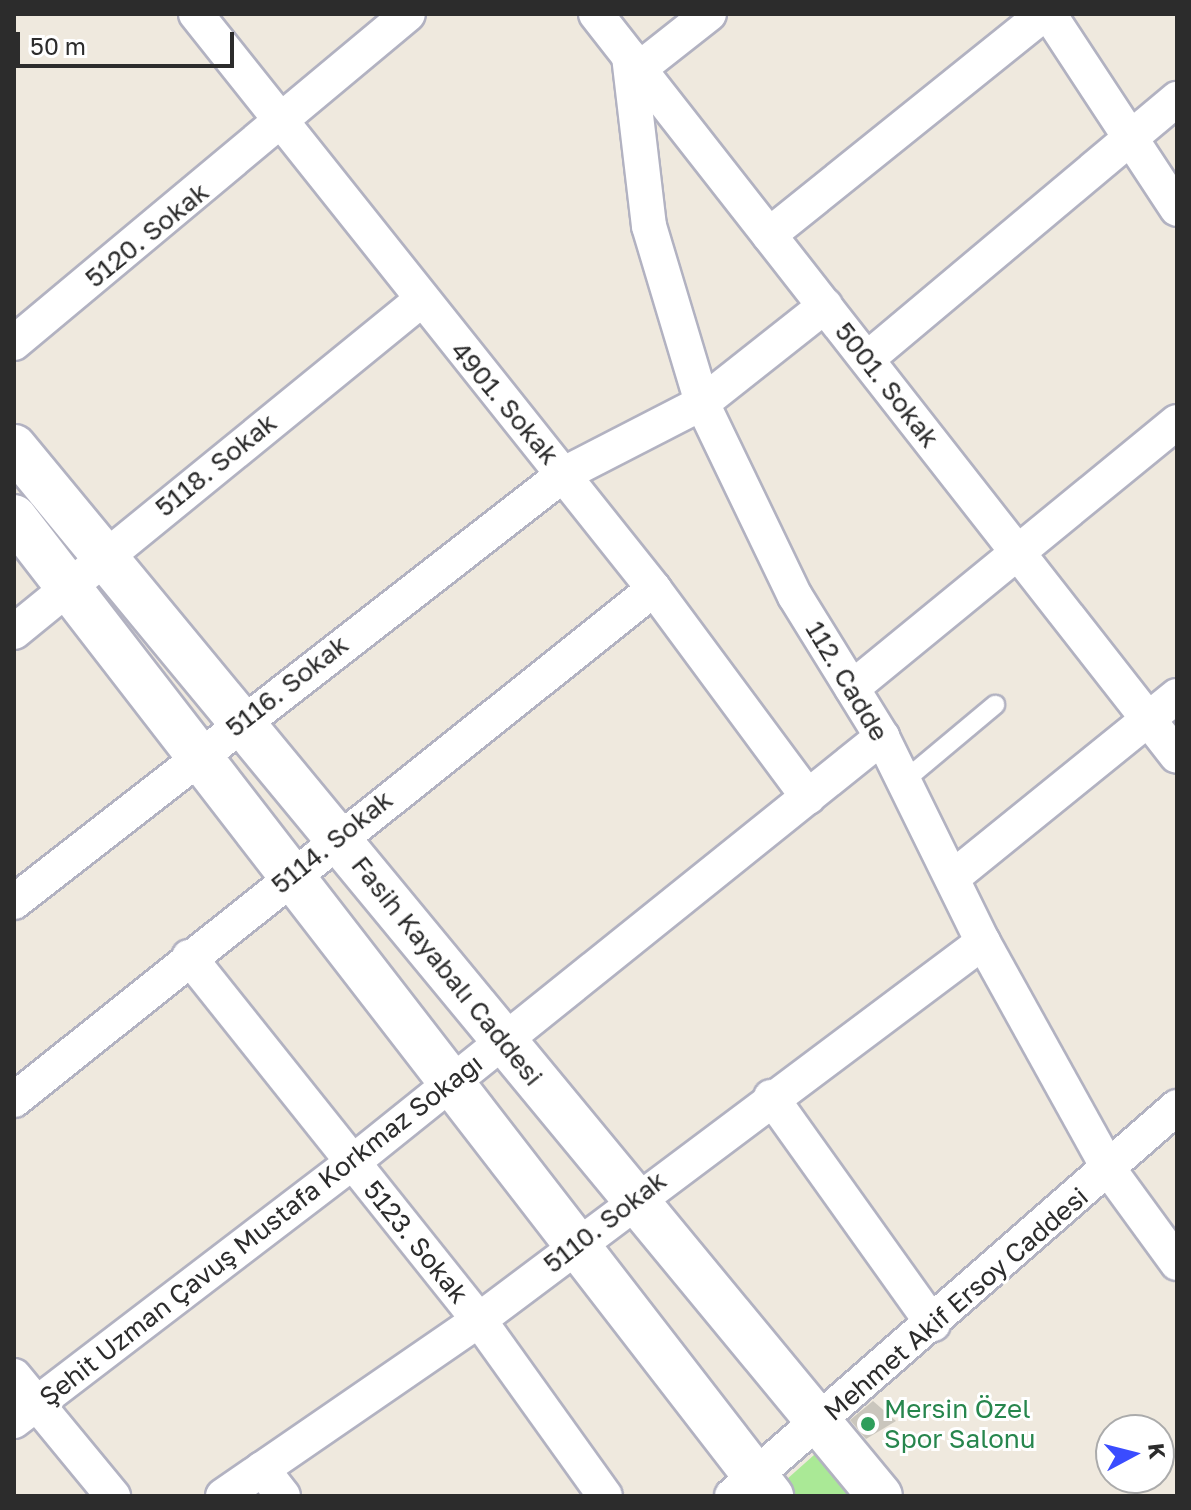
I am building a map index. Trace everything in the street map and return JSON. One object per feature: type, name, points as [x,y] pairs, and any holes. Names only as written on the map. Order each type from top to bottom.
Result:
[{"type":"street","name":"4901. Sokak","points":[[196,14],[280,128],[564,474],[654,589],[808,797]]},
{"type":"street","name":"5120. Sokak","points":[[14,343],[280,128],[408,14]]},
{"type":"street","name":"5001. Sokak","points":[[596,14],[1177,756]]},
{"type":"street","points":[[634,62],[709,14]]},
{"type":"street","points":[[769,235],[1047,14],[1132,133],[1177,209]]},
{"type":"street","name":"112. Cadde","points":[[634,62],[649,226],[702,403],[795,596],[882,737],[983,942],[1110,1171],[1177,1263]]},
{"type":"street","points":[[867,359],[1132,133],[1177,99]]},
{"type":"street","name":"5118. Sokak","points":[[14,632],[420,301]]},
{"type":"street","name":"5116. Sokak","points":[[14,902],[242,720],[564,474],[702,403],[825,306]]},
{"type":"street","points":[[852,688],[1177,422]]},
{"type":"street","name":"Fasih Kayabalı Caddesi","points":[[14,447],[108,553],[817,1425],[880,1496]]},
{"type":"street","points":[[14,517],[575,1245],[752,1490]]},
{"type":"street","name":"5114. Sokak","points":[[14,1100],[337,837],[654,589]]},
{"type":"street","points":[[952,878],[1177,696]]},
{"type":"street","name":"Şehit Uzman Çavuş Mustafa Korkmaz Sokağı","points":[[26,1413],[353,1162],[882,737]]},
{"type":"street","name":"5110. Sokak","points":[[223,1496],[272,1483],[633,1198],[983,942]]},
{"type":"street","name":"5123. Sokak","points":[[189,957],[479,1320],[605,1496]]},
{"type":"street","points":[[771,1097],[933,1324]]},
{"type":"street","name":"Mehmet Akif Ersoy Caddesi","points":[[752,1490],[817,1425],[1110,1171],[1177,1107]]},
{"type":"street","points":[[14,1376],[26,1413],[113,1496]]},
{"type":"lane","points":[[904,781],[995,705]]},
{"type":"green space","points":[[823,1447],[866,1496],[784,1496],[777,1488]]},
{"type":"building","name":"Mersin Özel Spor Salonu","points":[[873,1401],[896,1421],[866,1439],[850,1420]]},
{"type":"place","name":"Mersin Özel Spor Salonu","points":[[868,1424]]}]
